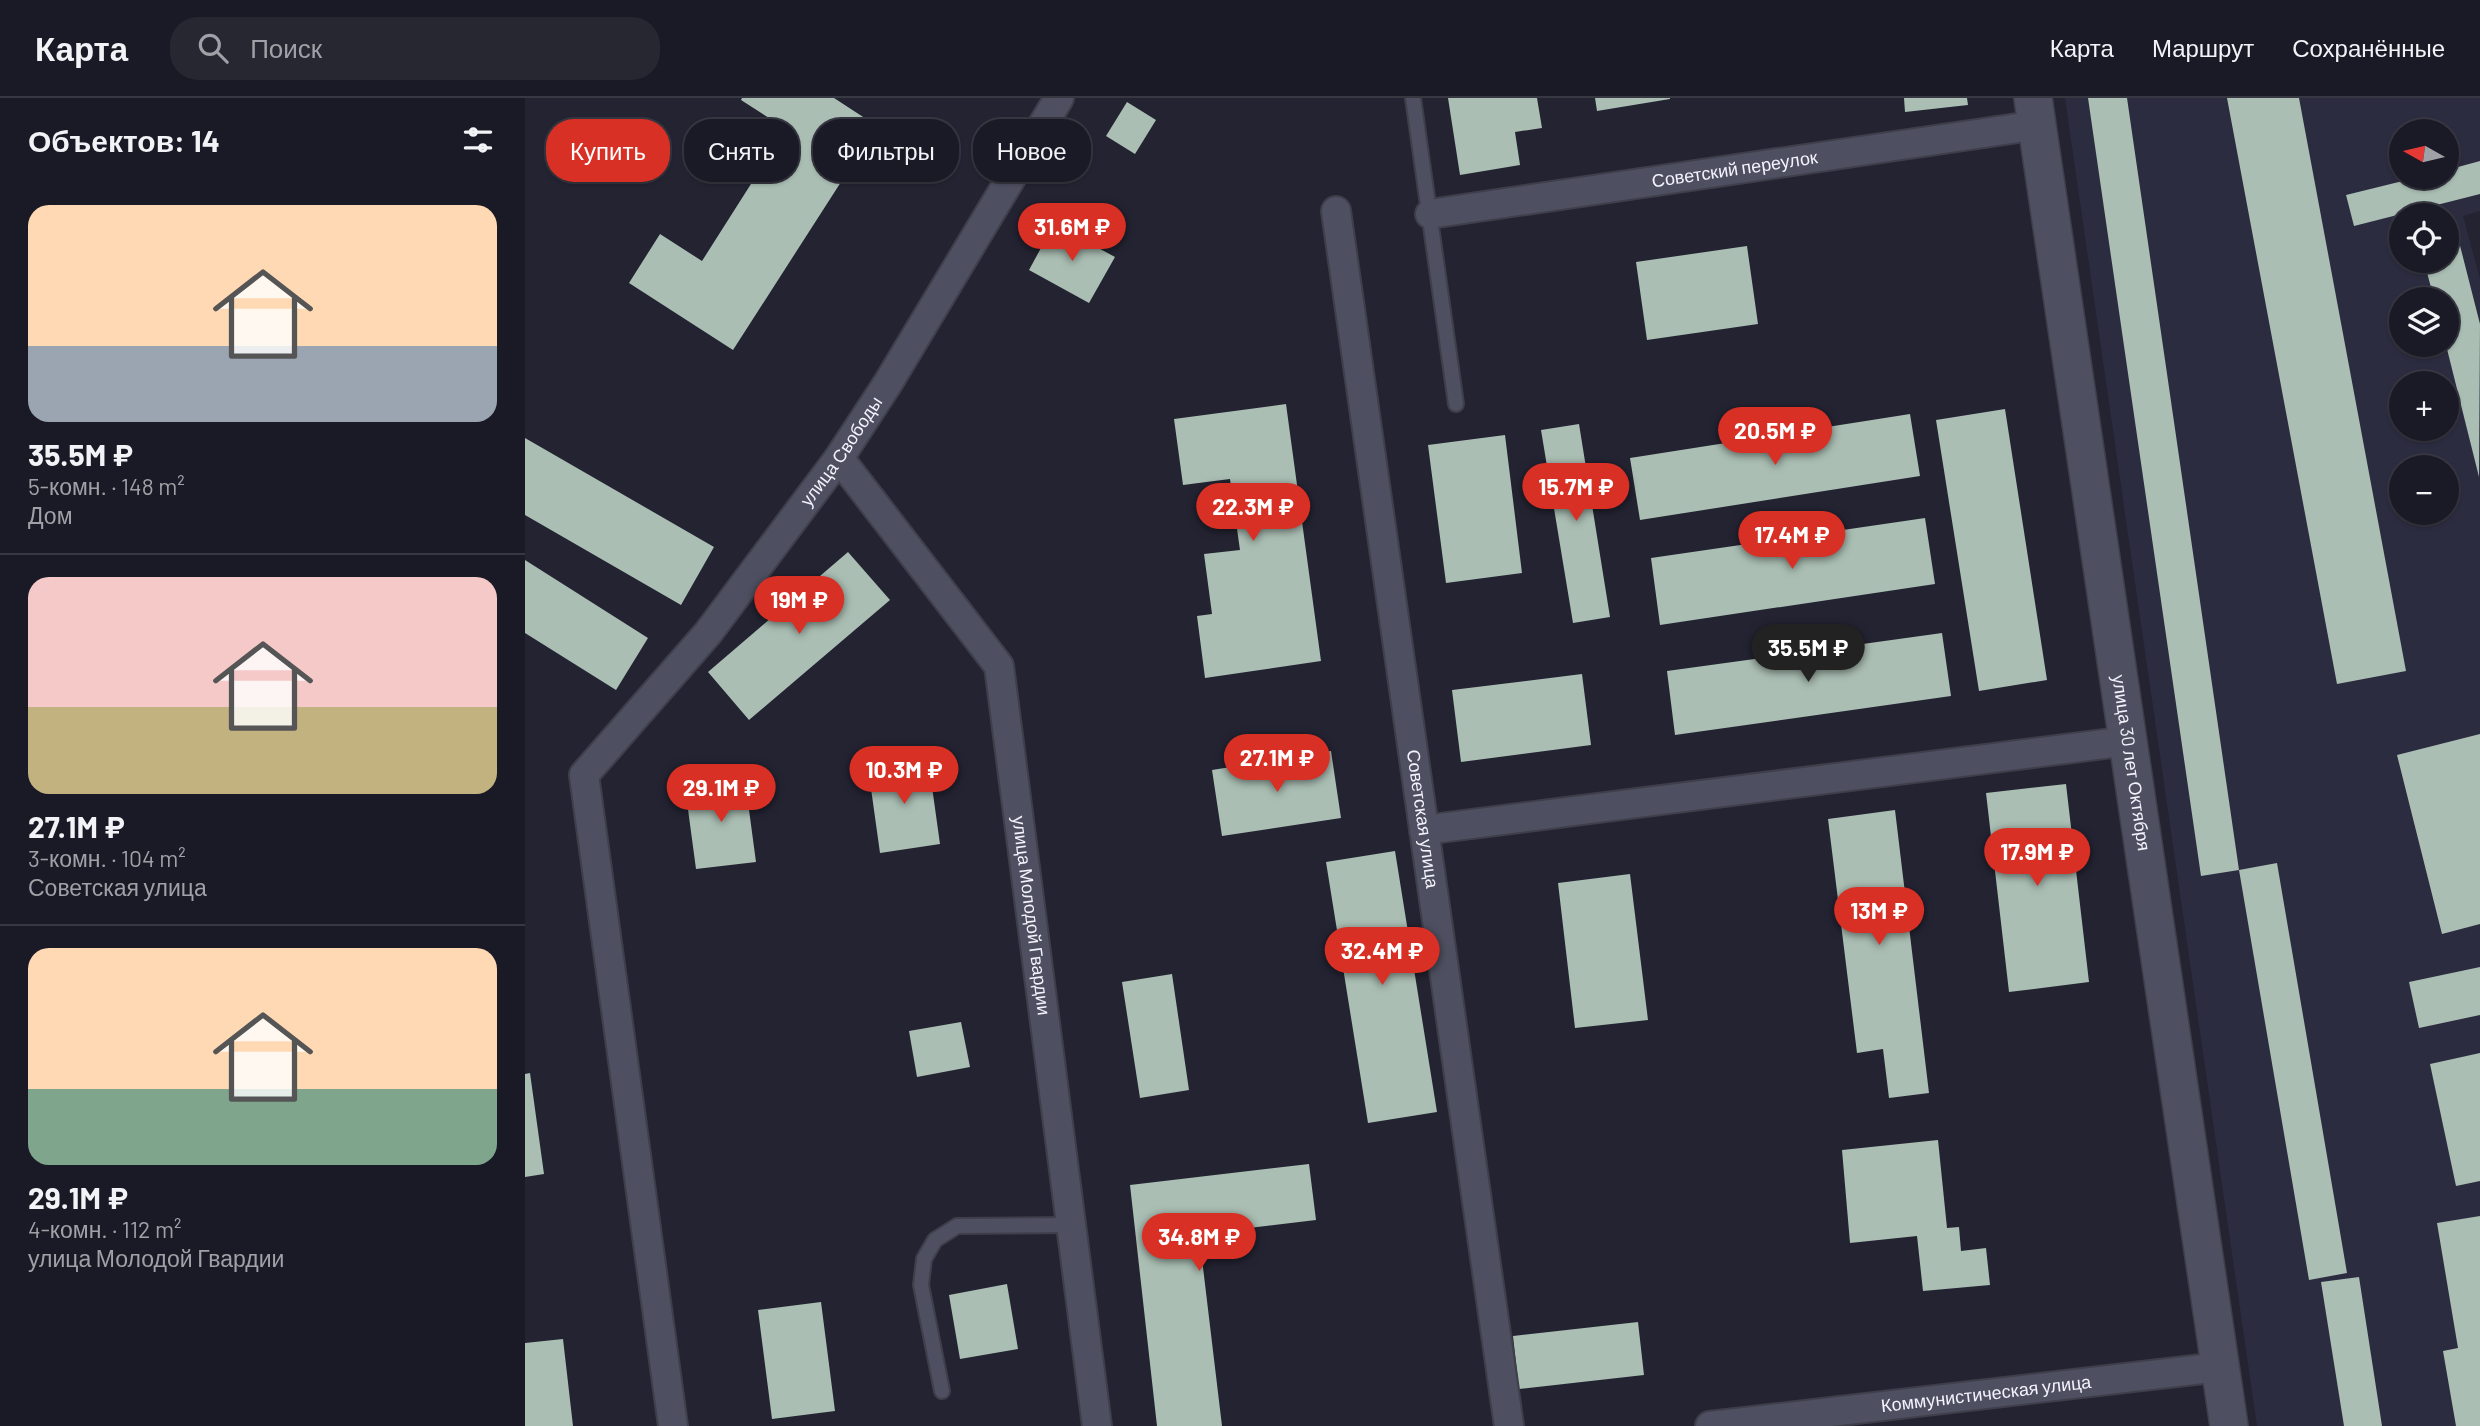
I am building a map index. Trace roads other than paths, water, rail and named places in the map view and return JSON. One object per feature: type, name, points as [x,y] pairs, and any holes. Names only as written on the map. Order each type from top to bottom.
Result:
[{"type":"street","name":"улица Свободы","points":[[673,1426],[584,775],[708,633],[839,458],[888,383],[1059,98]]},
{"type":"street","name":"Советский переулок","points":[[1430,214],[2035,112]]},
{"type":"street","name":"улица 30 лет Октября","points":[[2035,112],[2229,1426]]},
{"type":"street","name":"Советская улица","points":[[1336,211],[1509,1426]]},
{"type":"street","name":"улица Молодой Гвардии","points":[[839,458],[999,666],[1097,1426]]},
{"type":"street","points":[[1424,830],[2128,741]]},
{"type":"street","name":"Коммунистическая улица","points":[[1710,1426],[2220,1367]]},
{"type":"lane","points":[[1413,98],[1456,404]]},
{"type":"lane","points":[[942,1391],[921,1285],[924,1259],[935,1240],[957,1226],[1071,1225]]}]
